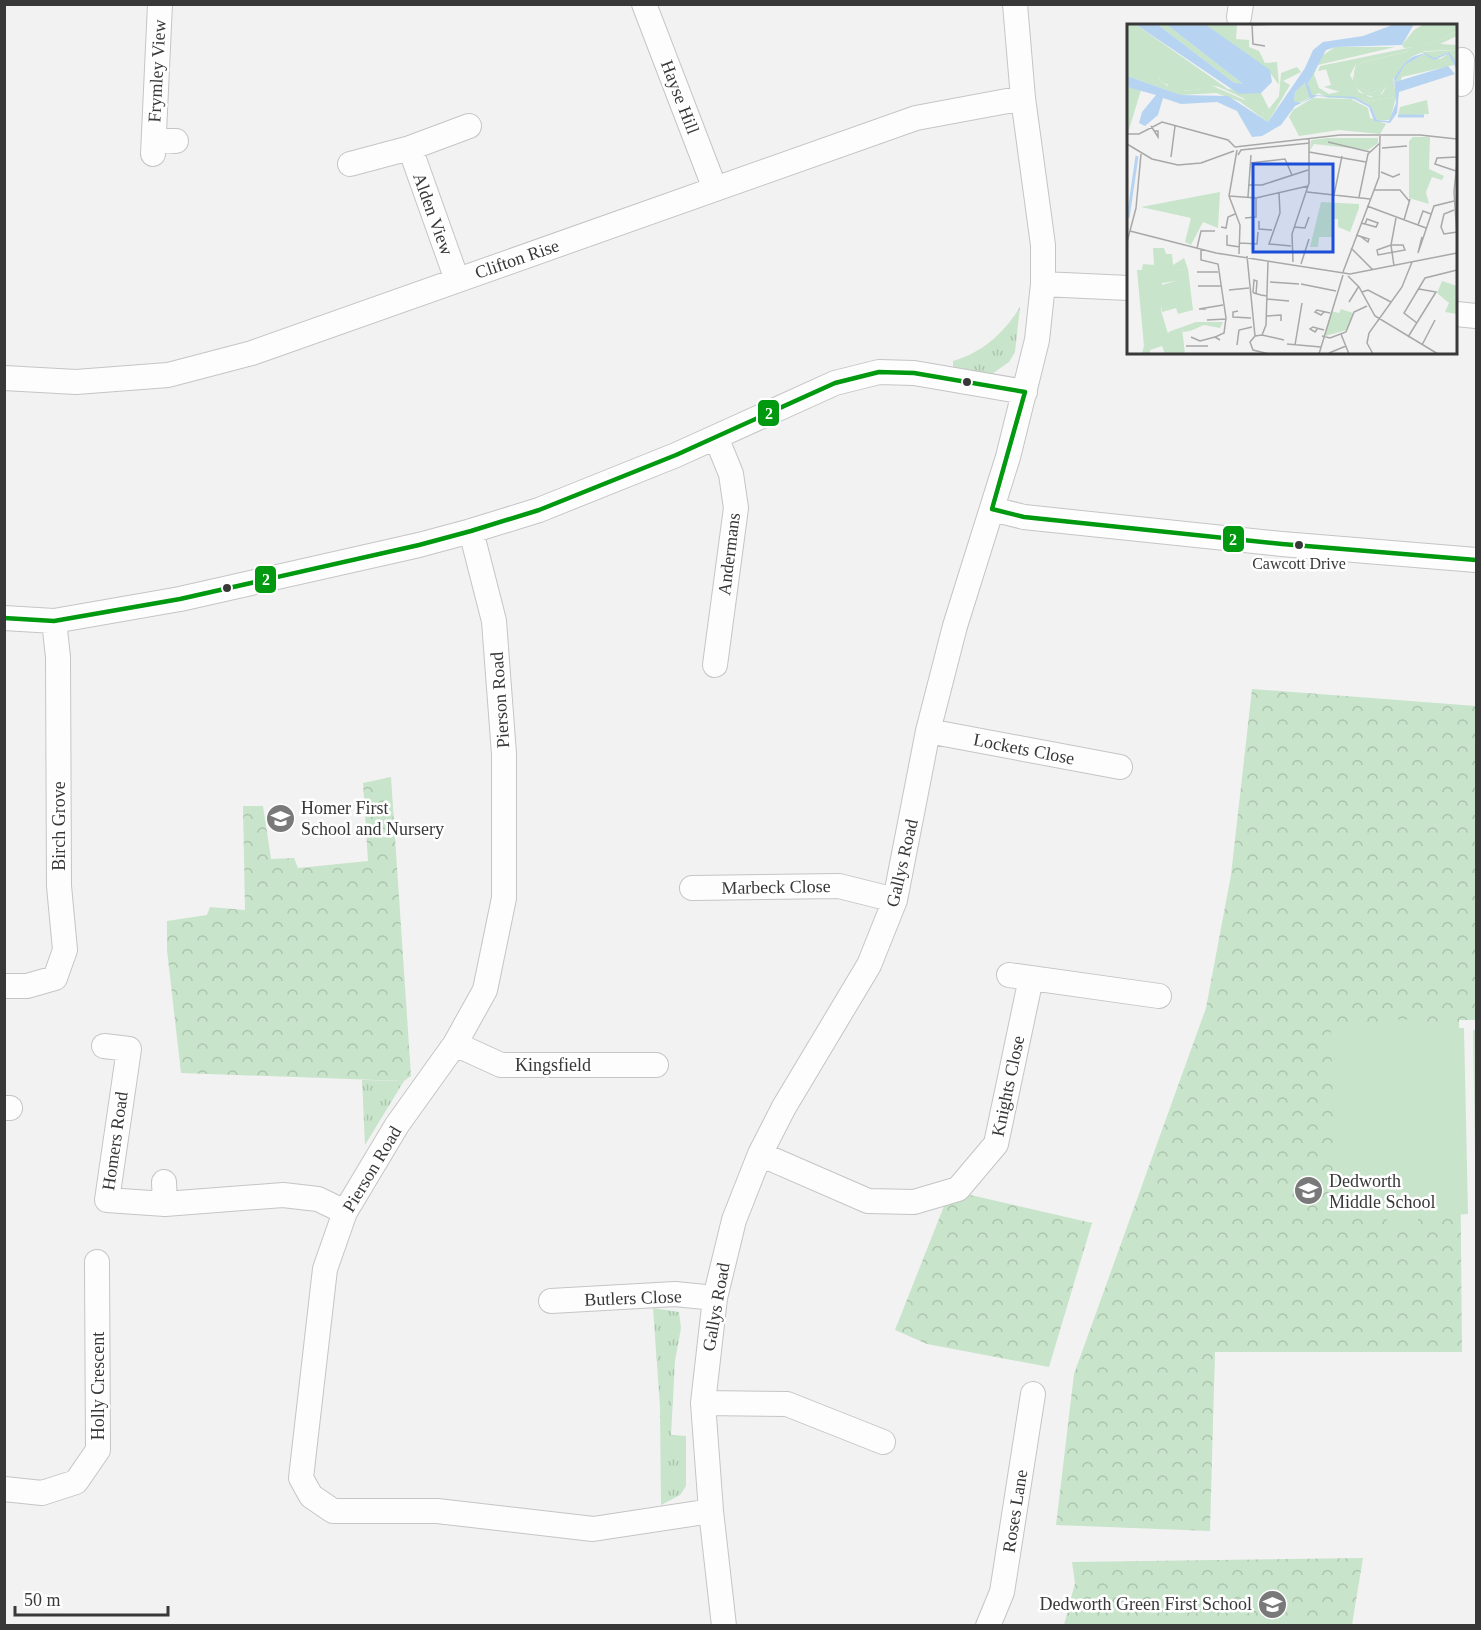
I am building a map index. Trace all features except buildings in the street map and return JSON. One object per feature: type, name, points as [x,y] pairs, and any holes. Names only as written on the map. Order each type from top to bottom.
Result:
[{"type":"street","name":"Frymley View","points":[[160,4],[161,144]]},
{"type":"street","name":"Hayse Hill","points":[[644,4],[716,189]]},
{"type":"street","name":"Gallys Road","points":[[724,1626],[711,1511],[703,1404],[715,1298],[734,1220],[760,1154],[784,1107],[869,965],[896,900],[928,731],[955,626],[992,509],[1025,392],[1037,340],[1044,284],[1044,245],[1023,98],[1014,4]]},
{"type":"street","name":"Clifton Rise","points":[[4,378],[76,382],[168,375],[252,353],[916,118],[1023,98]]},
{"type":"street","points":[[350,164],[410,148],[469,126]]},
{"type":"street","name":"Alden View","points":[[410,148],[457,280]]},
{"type":"street","points":[[1044,284],[1127,288]]},
{"type":"street","points":[[1457,314],[1476,316]]},
{"type":"street","points":[[4,618],[54,621],[180,599],[419,545],[471,531],[539,510],[676,455],[835,383],[879,372],[914,373],[1025,392]]},
{"type":"street","name":"Andermans","points":[[715,665],[728,640],[736,508],[731,474],[716,437]]},
{"type":"street","points":[[992,509],[1024,516],[1282,544],[1476,560]]},
{"type":"street","name":"Pierson Road","points":[[471,531],[494,621],[504,754],[504,898],[484,990],[455,1044],[398,1125],[345,1212],[326,1269],[301,1478],[311,1496],[333,1511],[437,1511],[593,1529],[711,1511]]},
{"type":"street","name":"Birch Grove","points":[[4,986],[27,986],[55,978],[65,950],[59,886],[58,657],[54,621]]},
{"type":"street","name":"Lockets Close","points":[[928,731],[1120,768]]},
{"type":"street","name":"Marbeck Close","points":[[692,888],[839,886],[896,900]]},
{"type":"street","name":"Knights Close","points":[[760,1154],[868,1200],[914,1202],[958,1189],[996,1144],[1020,976],[1127,999],[1159,996]]},
{"type":"street","name":"Kingsfield","points":[[455,1044],[501,1065],[657,1065]]},
{"type":"street","name":"Homers Road","points":[[104,1046],[129,1049],[107,1200],[165,1193],[283,1195],[318,1199],[345,1212]]},
{"type":"street","name":"Holly Crescent","points":[[4,1489],[42,1493],[76,1482],[98,1450],[92,1275]]},
{"type":"street","name":"Butlers Close","points":[[551,1302],[675,1294],[715,1298]]},
{"type":"street","name":"Roses Lane","points":[[988,1626],[1002,1593],[1033,1394]]},
{"type":"street","points":[[703,1404],[787,1404],[883,1442]]},
{"type":"green space","points":[[1020,307],[1015,352],[1009,362],[992,374],[953,367],[953,361],[983,347],[1000,333]]},
{"type":"green space","name":"Dedworth Middle School","points":[[1252,689],[1476,706],[1476,1020],[1459,1020],[1462,1352],[1215,1352],[1210,1531],[1056,1525],[1074,1374],[1206,1008],[1231,875]]},
{"type":"green space","points":[[391,777],[411,1076],[404,1081],[181,1073],[167,950],[167,921],[207,915],[210,907],[245,910],[243,806],[263,806],[271,859],[294,858],[298,868],[368,861],[363,783]]},
{"type":"green space","name":"Dedworth Middle School","points":[[1383,1019],[1416,1020],[1417,1029],[1464,1028],[1468,1214],[1418,1217],[1418,1225],[1388,1225],[1386,1216],[1336,1217],[1331,1031],[1383,1029]]},
{"type":"green space","points":[[1473,1030],[1476,1030],[1476,1214]]},
{"type":"green space","points":[[362,1080],[404,1081],[365,1145]]},
{"type":"green space","points":[[962,1193],[1092,1223],[1049,1367],[927,1344],[895,1330],[946,1201]]},
{"type":"green space","points":[[653,1308],[679,1312],[681,1328],[675,1361],[671,1435],[686,1436],[686,1486],[680,1495],[661,1505],[660,1407]]},
{"type":"green space","name":"Dedworth Green First School","points":[[1363,1558],[1352,1625],[1064,1625],[1075,1583],[1072,1562]]},
{"type":"transit line","name":"2","points":[[4,618],[54,621],[180,599],[419,545],[471,531],[539,510],[676,455],[835,383],[879,372],[914,373],[1025,392]]},
{"type":"transit line","name":"2","points":[[992,509],[1025,392]]},
{"type":"transit line","name":"2","points":[[992,509],[1024,517],[1282,544],[1476,560]]},
{"type":"place","name":"Cawcott Drive","points":[[1299,545]]},
{"type":"place","name":"Homer First School and Nursery","points":[[280,818]]},
{"type":"place","name":"Dedworth Middle School","points":[[1308,1191]]},
{"type":"place","name":"Dedworth Green First School","points":[[1273,1604]]}]
